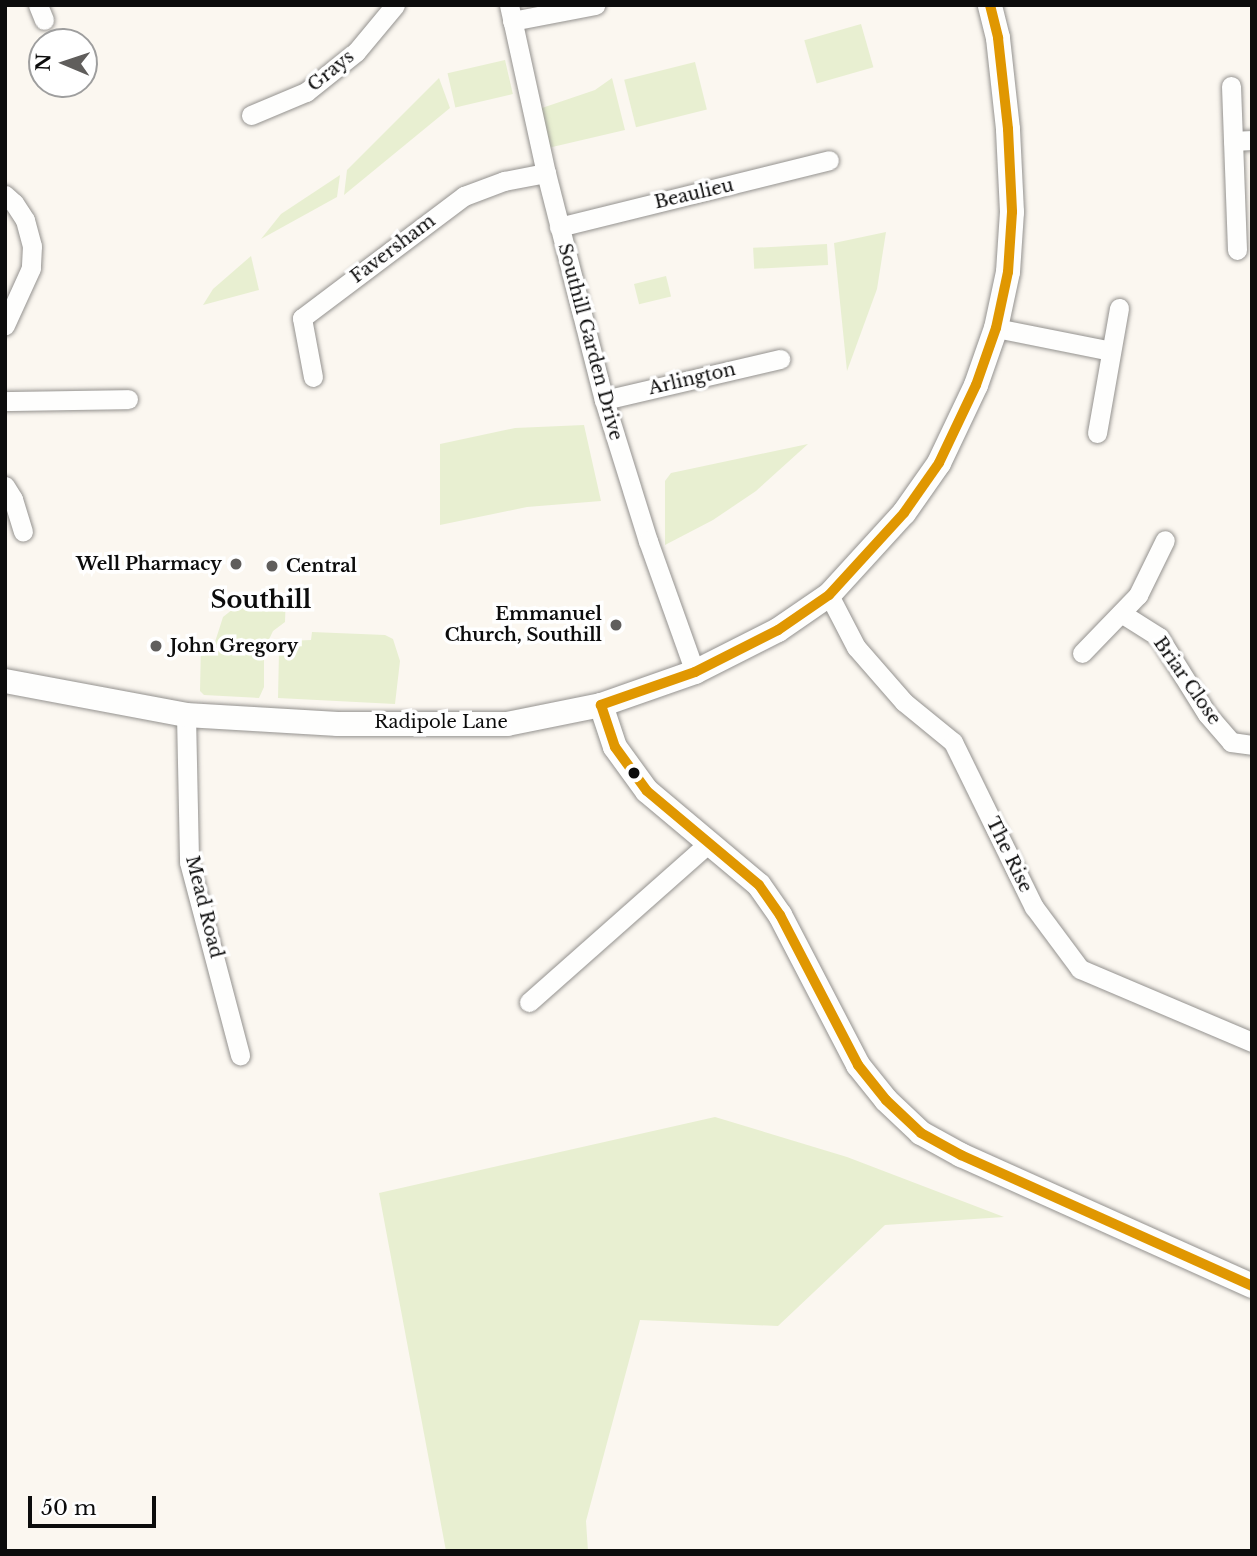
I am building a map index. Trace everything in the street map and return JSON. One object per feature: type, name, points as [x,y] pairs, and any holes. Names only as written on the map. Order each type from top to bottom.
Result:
[{"type":"street","name":"Grays","points":[[251,115],[306,92],[356,52],[395,5]]},
{"type":"street","points":[[510,13],[595,5]]},
{"type":"street","name":"Radipole Lane","points":[[5,681],[186,715],[338,724],[507,723],[601,705],[695,672],[778,630],[829,595],[904,513],[939,463],[976,385],[996,328],[1008,272],[1012,212],[1001,64],[990,5]]},
{"type":"street","name":"Southill Garden Drive","points":[[510,13],[559,227],[604,400],[648,541],[695,672]]},
{"type":"street","points":[[1231,86],[1242,140],[1237,250]]},
{"type":"street","name":"Beaulieu","points":[[559,227],[830,160]]},
{"type":"street","name":"Faversham","points":[[313,377],[302,318],[464,196],[504,181],[546,173]]},
{"type":"street","points":[[5,195],[15,203],[25,220],[32,246],[31,268],[5,326]]},
{"type":"street","points":[[1097,433],[1119,308]]},
{"type":"street","points":[[996,328],[1111,351]]},
{"type":"street","name":"Arlington","points":[[604,400],[780,359]]},
{"type":"street","points":[[5,401],[128,399]]},
{"type":"street","points":[[5,486],[13,499],[23,532]]},
{"type":"street","points":[[1082,653],[1138,595],[1165,540]]},
{"type":"street","name":"The Rise","points":[[829,595],[856,647],[904,702],[953,742],[1034,907],[1080,969],[1252,1042]]},
{"type":"street","name":"Briar Close","points":[[1121,612],[1159,637],[1207,714],[1231,742],[1252,745]]},
{"type":"street","points":[[601,705],[615,747],[647,791],[759,885],[780,915],[858,1065],[886,1100],[921,1133],[961,1155],[1252,1286]]},
{"type":"street","name":"Mead Road","points":[[186,715],[189,862],[240,1055]]},
{"type":"street","points":[[529,1002],[709,842]]},
{"type":"green space","points":[[861,24],[873,67],[817,84],[804,40]]},
{"type":"green space","points":[[505,60],[513,94],[455,107],[448,73]]},
{"type":"green space","points":[[695,62],[707,110],[636,127],[624,80]]},
{"type":"green space","points":[[439,78],[450,108],[344,195],[347,170]]},
{"type":"green space","points":[[612,78],[625,130],[548,148],[539,109],[595,90]]},
{"type":"green space","points":[[340,175],[337,197],[261,239],[281,214]]},
{"type":"green space","points":[[886,232],[877,289],[847,371],[834,243]]},
{"type":"green space","points":[[827,244],[828,265],[754,269],[753,248]]},
{"type":"green space","points":[[251,256],[259,290],[203,305],[213,289]]},
{"type":"green space","points":[[666,276],[671,296],[639,304],[634,284]]},
{"type":"green space","points":[[584,425],[601,501],[527,507],[440,525],[440,444],[515,428]]},
{"type":"green space","points":[[808,444],[756,491],[713,520],[665,545],[665,481],[671,473]]},
{"type":"green space","points":[[258,592],[286,593],[285,622],[273,631],[264,650],[264,687],[259,698],[204,695],[200,691],[201,643],[215,642],[223,617],[233,609],[257,604]]},
{"type":"green space","points":[[312,632],[385,635],[393,639],[400,661],[395,704],[278,698],[279,651],[289,641],[311,640]]},
{"type":"green space","points":[[715,1117],[847,1157],[1004,1217],[885,1225],[778,1326],[640,1320],[586,1521],[588,1551],[446,1551],[379,1193]]},
{"type":"transit line","points":[[990,5],[998,38],[1008,129],[1012,212],[1008,272],[996,328],[976,385],[939,463],[904,513],[829,595],[778,630],[695,672],[601,705],[615,747],[647,791],[759,885],[780,915],[858,1065],[886,1100],[921,1133],[961,1155],[1252,1286]]},
{"type":"place","name":"Well Pharmacy","points":[[236,564]]},
{"type":"place","name":"Central","points":[[272,566]]},
{"type":"place","name":"Emmanuel Church, Southill","points":[[616,625]]},
{"type":"place","name":"John Gregory","points":[[156,646]]},
{"type":"district","name":"Southill","points":[[261,600]]}]
